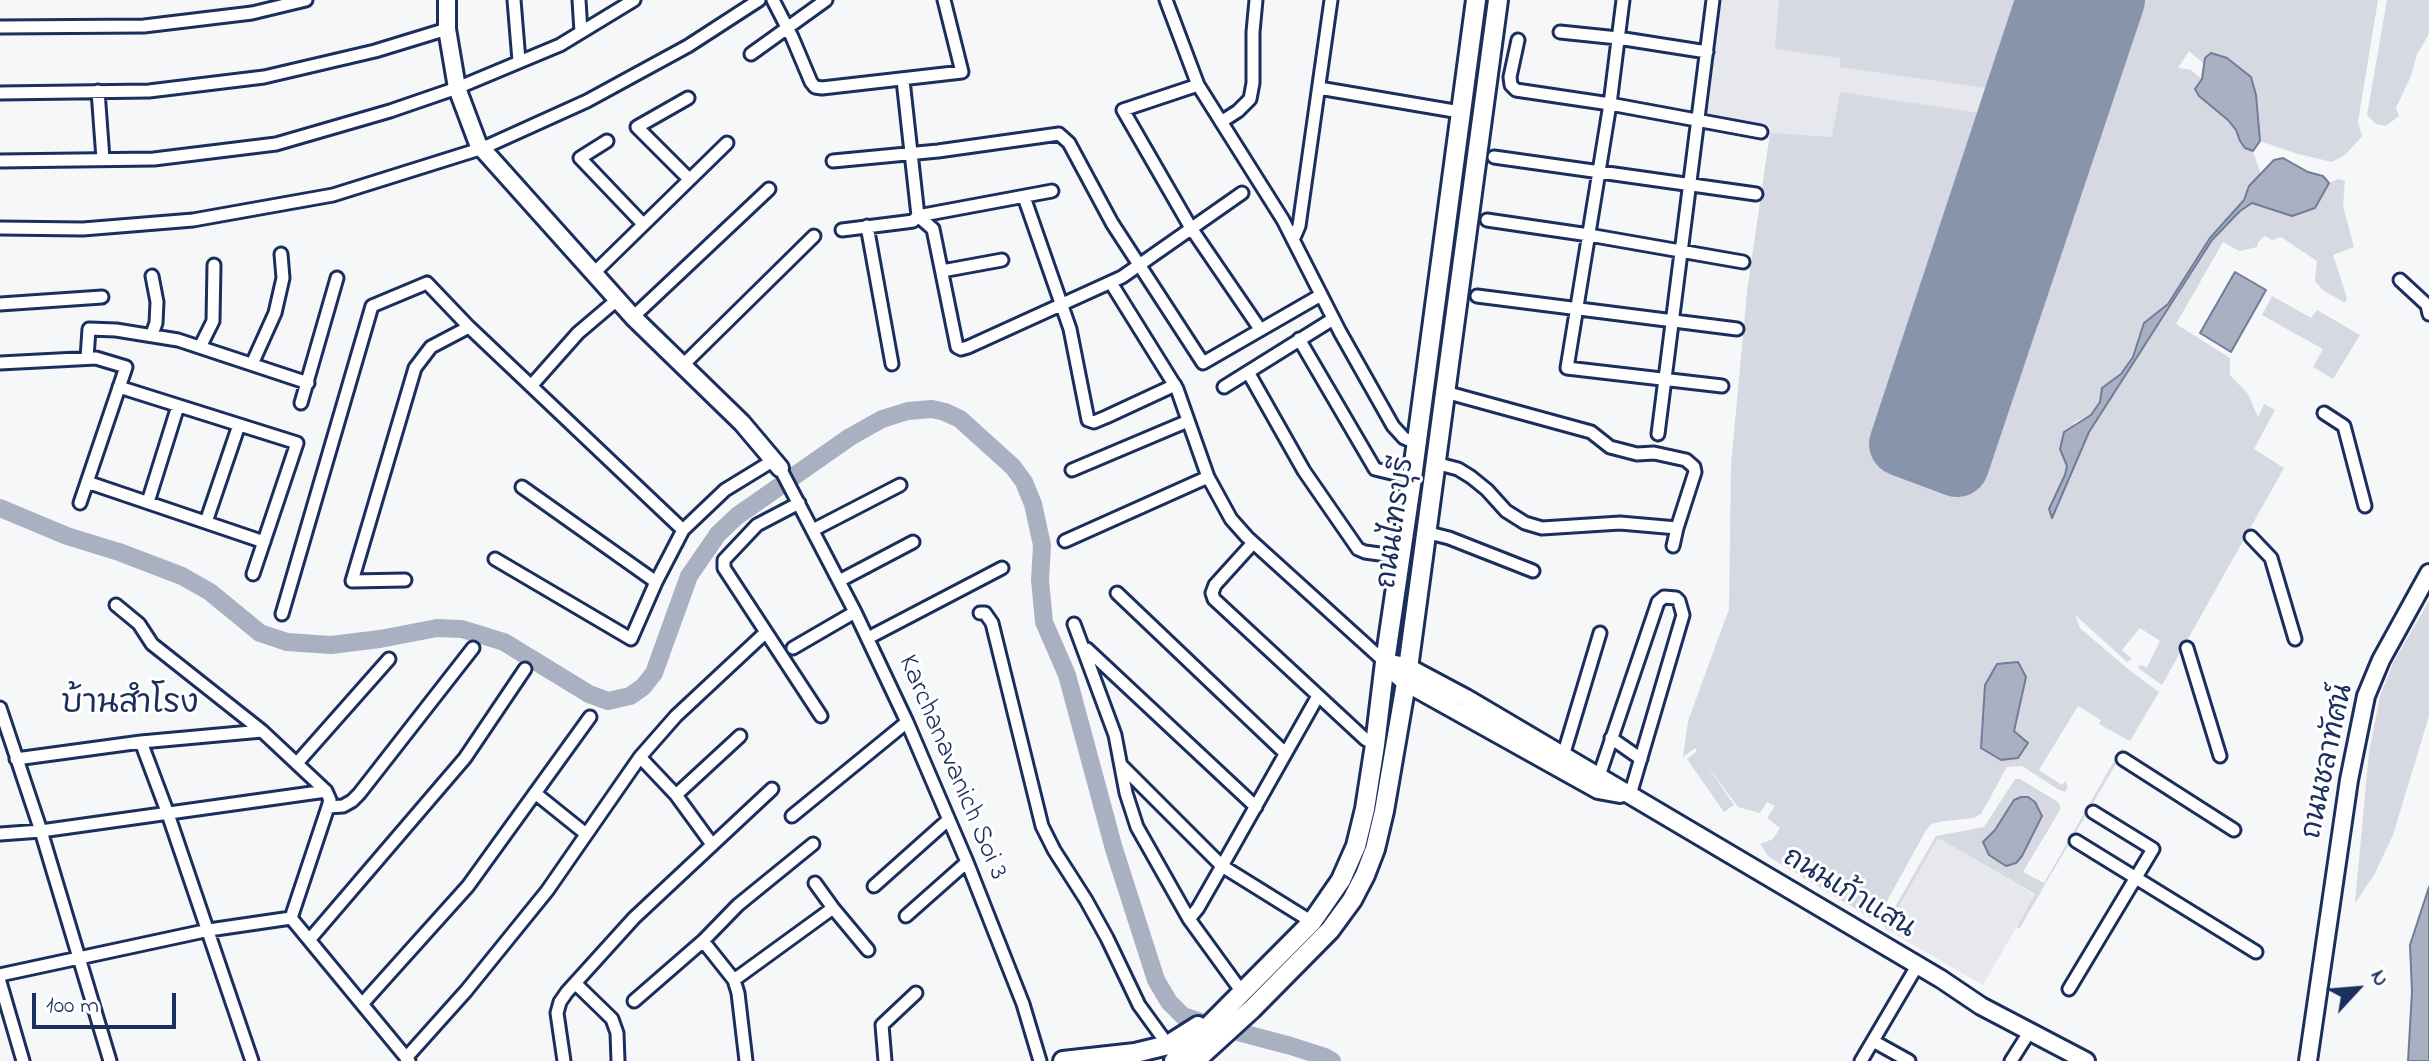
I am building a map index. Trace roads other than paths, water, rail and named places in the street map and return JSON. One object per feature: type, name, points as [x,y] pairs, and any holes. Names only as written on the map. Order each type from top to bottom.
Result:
[{"type":"main road","points":[[447,0],[447,29],[457,88],[478,144],[633,317],[742,423],[777,464]]},
{"type":"main road","name":"ถนนไทรบุรี","points":[[1193,1049],[1240,993],[1312,922],[1341,880],[1356,846],[1375,745],[1476,0]]},
{"type":"main road","name":"ถนนไทรบุรี","points":[[1193,1049],[1252,1009],[1330,930],[1352,900],[1375,849],[1406,674],[1498,0]]},
{"type":"main road","name":"ถนนชลาทัศน์","points":[[2305,1061],[2349,780],[2366,696],[2381,660],[2429,573]]},
{"type":"main road","points":[[1385,662],[1406,674]]},
{"type":"main road","name":"ถนนเก้าแสน","points":[[1406,674],[1599,776],[1981,1006],[2086,1061]]},
{"type":"main road","name":"ถนนเก้าแสน","points":[[1406,674],[1598,790],[1630,795]]},
{"type":"main road","name":"ถนนเก้าแสน","points":[[2035,1034],[2071,1061]]},
{"type":"main road","points":[[1063,1061],[1193,1049]]},
{"type":"street","points":[[0,27],[144,26],[252,13],[306,0]]},
{"type":"street","points":[[514,0],[519,61]]},
{"type":"street","points":[[579,0],[581,32]]},
{"type":"street","points":[[0,161],[154,159],[276,144],[457,88],[560,45],[634,0]]},
{"type":"street","points":[[0,228],[83,229],[193,220],[333,195],[483,148],[587,101],[688,46],[759,0]]},
{"type":"street","points":[[773,0],[815,87],[822,88],[962,72],[944,0]]},
{"type":"street","points":[[751,54],[826,0]]},
{"type":"street","points":[[1166,0],[1198,85],[1256,175],[1393,426],[1404,438],[1416,443]]},
{"type":"street","points":[[1221,122],[1250,99],[1256,0]]},
{"type":"street","points":[[1293,240],[1299,226],[1331,0]]},
{"type":"street","points":[[1623,0],[1610,104],[1567,368],[1722,386]]},
{"type":"street","points":[[1658,434],[1713,0]]},
{"type":"street","points":[[0,93],[149,91],[264,77],[375,51],[447,29]]},
{"type":"street","points":[[1560,32],[1707,52]]},
{"type":"street","points":[[1518,40],[1510,77],[1511,85],[1516,90],[1761,132]]},
{"type":"street","points":[[903,80],[918,216]]},
{"type":"street","points":[[1198,85],[1123,110],[1191,228],[1260,329]]},
{"type":"street","points":[[1319,88],[1460,112]]},
{"type":"street","points":[[98,91],[103,159]]},
{"type":"street","points":[[688,98],[637,127],[689,179]]},
{"type":"street","points":[[833,161],[1059,134],[1069,143],[1112,223],[1203,363],[1321,295]]},
{"type":"street","points":[[607,141],[580,158],[643,224]]},
{"type":"street","points":[[595,272],[727,143]]},
{"type":"street","points":[[1494,157],[1756,194]]},
{"type":"street","points":[[633,317],[769,189]]},
{"type":"street","points":[[842,230],[913,221],[918,216],[1052,191]]},
{"type":"street","points":[[918,216],[933,229],[955,341],[961,349],[1111,283],[1140,266],[1242,193]]},
{"type":"street","points":[[1024,197],[1063,305],[1090,422],[1175,385]]},
{"type":"street","points":[[1487,220],[1743,262]]},
{"type":"street","points":[[867,226],[892,364]]},
{"type":"street","points":[[683,365],[814,236]]},
{"type":"street","points":[[252,364],[275,313],[283,278],[281,254]]},
{"type":"street","points":[[942,271],[1002,260]]},
{"type":"street","points":[[200,347],[213,321],[214,265]]},
{"type":"street","points":[[152,276],[157,302],[152,334]]},
{"type":"street","points":[[301,403],[337,278]]},
{"type":"street","points":[[2400,280],[2427,305],[2429,314]]},
{"type":"street","points":[[282,614],[372,306],[427,283],[469,327],[683,530]]},
{"type":"street","points":[[1111,283],[1175,385],[1208,477],[1231,519],[1253,543],[1385,662]]},
{"type":"street","points":[[1477,296],[1737,329]]},
{"type":"street","points":[[0,304],[102,297]]},
{"type":"street","points":[[531,386],[578,333],[618,299]]},
{"type":"street","points":[[1224,387],[1333,319]]},
{"type":"street","points":[[405,580],[352,581],[415,368],[431,347],[469,327]]},
{"type":"street","points":[[87,358],[89,329],[152,334],[308,383]]},
{"type":"street","points":[[1299,339],[1375,469],[1412,478]]},
{"type":"street","points":[[0,363],[96,358],[126,367],[80,503]]},
{"type":"street","points":[[1248,372],[1304,471],[1358,549],[1401,557]]},
{"type":"street","points":[[119,387],[297,443],[253,574]]},
{"type":"street","points":[[1445,392],[1591,432],[1610,447],[1686,460],[1695,472],[1673,546]]},
{"type":"street","points":[[148,502],[178,406]]},
{"type":"street","points":[[2324,413],[2344,426],[2365,506]]},
{"type":"street","points":[[1072,470],[1188,421]]},
{"type":"street","points":[[206,522],[239,425]]},
{"type":"street","points":[[1435,463],[1458,469],[1471,477],[1506,511],[1535,527],[1620,523],[1677,528]]},
{"type":"street","points":[[495,559],[631,639],[683,530],[725,490],[777,464]]},
{"type":"street","name":"Karchanavanich Soi 3","points":[[777,464],[855,612],[907,722],[1023,1004],[1040,1061]]},
{"type":"street","points":[[1065,541],[1208,477]]},
{"type":"street","points":[[87,482],[264,542]]},
{"type":"street","points":[[813,530],[900,485]]},
{"type":"street","points":[[522,487],[656,582]]},
{"type":"street","points":[[799,503],[757,525],[724,560],[724,568],[821,716]]},
{"type":"street","points":[[1425,532],[1449,538],[1533,571]]},
{"type":"street","points":[[2251,537],[2271,558],[2295,639]]},
{"type":"street","points":[[839,581],[913,542]]},
{"type":"street","points":[[1253,543],[1215,585],[1212,593],[1214,599],[1375,745]]},
{"type":"street","points":[[868,638],[1002,568]]},
{"type":"street","points":[[1117,593],[1285,753]]},
{"type":"street","points":[[1599,776],[1658,602],[1667,596],[1676,598],[1683,615],[1630,795]]},
{"type":"street","points":[[116,605],[139,624],[152,644],[262,731],[326,791],[330,800],[291,918]]},
{"type":"street","points":[[793,648],[855,612]]},
{"type":"street","points":[[980,613],[985,613],[992,623],[1042,826],[1107,938],[1139,1005],[1171,1053]]},
{"type":"street","points":[[1074,624],[1115,735],[1126,793],[1137,827],[1189,919],[1240,993]]},
{"type":"street","points":[[291,918],[408,1060],[547,891],[640,757],[676,716],[765,633]]},
{"type":"street","points":[[1563,756],[1600,633]]},
{"type":"street","points":[[1083,646],[1256,807]]},
{"type":"street","points":[[328,807],[343,806],[359,794],[473,648]]},
{"type":"street","points":[[2187,648],[2220,756]]},
{"type":"street","points":[[297,763],[389,659]]},
{"type":"street","points":[[310,939],[465,758],[525,669]]},
{"type":"street","points":[[1189,919],[1318,696]]},
{"type":"street","points":[[0,708],[41,831],[110,1061]]},
{"type":"street","points":[[362,1004],[468,886],[590,717]]},
{"type":"street","points":[[792,816],[907,722]]},
{"type":"street","points":[[16,759],[141,742],[262,731]]},
{"type":"street","points":[[676,795],[740,736]]},
{"type":"street","points":[[1611,738],[1641,759]]},
{"type":"street","points":[[141,742],[209,930],[252,1061]]},
{"type":"street","points":[[640,757],[676,795],[711,843]]},
{"type":"street","points":[[2123,759],[2234,830]]},
{"type":"street","points":[[1121,765],[1222,866],[1312,922]]},
{"type":"street","points":[[564,1061],[557,1013],[560,1002],[634,918],[772,789]]},
{"type":"street","points":[[0,834],[326,791]]},
{"type":"street","points":[[535,793],[586,834]]},
{"type":"street","points":[[2069,989],[2153,849],[2093,812]]},
{"type":"street","points":[[874,886],[948,820]]},
{"type":"street","points":[[2076,841],[2256,952]]},
{"type":"street","points":[[634,1001],[703,941],[738,905],[813,844]]},
{"type":"street","points":[[906,916],[967,862]]},
{"type":"street","points":[[815,883],[868,950]]},
{"type":"street","points":[[734,980],[833,908]]},
{"type":"street","points":[[0,975],[209,930],[291,918]]},
{"type":"street","points":[[703,941],[734,980],[746,1061]]},
{"type":"street","points":[[1861,1061],[1917,966]]},
{"type":"street","points":[[0,982],[23,1061]]},
{"type":"street","points":[[575,983],[612,1019],[617,1033],[618,1061]]},
{"type":"street","points":[[885,1061],[882,1025],[916,993]]},
{"type":"street","points":[[2011,1061],[2035,1034]]},
{"type":"street","points":[[1873,1041],[1909,1061]]},
{"type":"water","points":[[2211,53],[2227,58],[2251,77],[2256,95],[2260,141],[2253,151],[2245,148],[2228,120],[2195,89],[2202,79],[2205,58]]},
{"type":"water","points":[[2283,158],[2308,172],[2323,176],[2329,183],[2315,208],[2292,216],[2252,203],[2212,240],[2089,432],[2052,518],[2049,509],[2067,466],[2060,449],[2064,432],[2091,415],[2100,402],[2102,388],[2121,374],[2133,357],[2144,323],[2168,304],[2210,238],[2244,200],[2249,186],[2274,160]]},
{"type":"water","points":[[2235,272],[2266,290],[2231,352],[2200,333]]},
{"type":"water","points":[[2018,662],[2026,677],[2014,731],[2028,743],[2018,758],[2001,760],[1981,748],[1985,685],[1997,664]]},
{"type":"water","points":[[2021,797],[2035,802],[2042,816],[2022,856],[2016,863],[2006,866],[1989,855],[1983,842],[1995,830],[2014,800]]},
{"type":"water","points":[[2429,887],[2429,1061],[2408,1061],[2412,992],[2410,945]]},
{"type":"waterway","points":[[0,508],[67,536],[182,576],[210,592],[260,633],[287,642],[331,645],[437,628],[462,629],[504,642],[589,694],[608,701],[630,696],[643,687],[654,673],[689,576],[718,534],[737,516],[850,437],[882,419],[908,411],[932,409],[945,412],[960,419],[1013,467],[1024,482],[1033,504],[1042,545],[1040,580],[1044,622],[1067,675],[1114,849],[1156,980],[1169,1002],[1183,1016],[1291,1046],[1332,1061]]},
{"type":"district","name":"บ้านสำโรง","points":[[130,707]]}]
